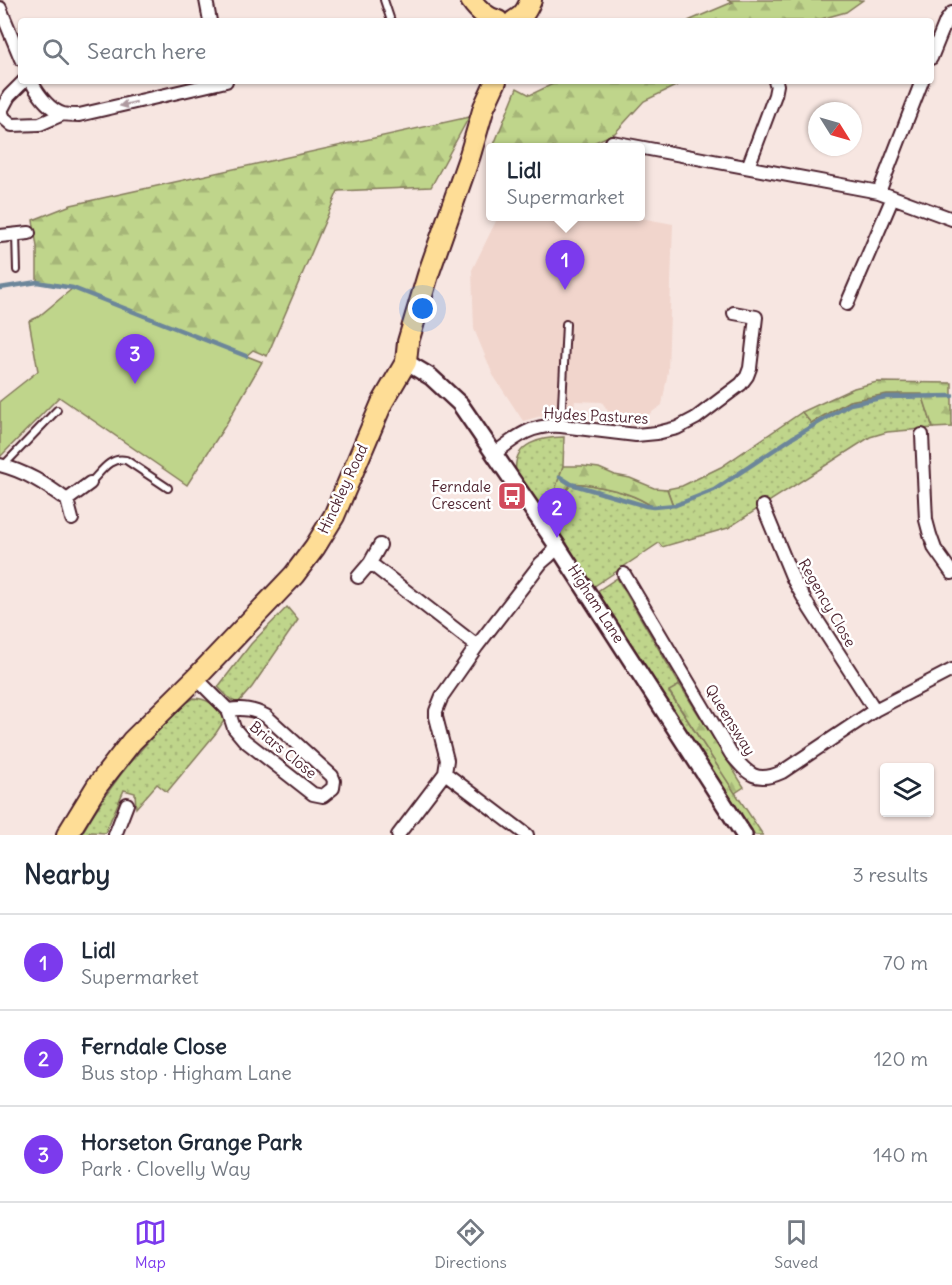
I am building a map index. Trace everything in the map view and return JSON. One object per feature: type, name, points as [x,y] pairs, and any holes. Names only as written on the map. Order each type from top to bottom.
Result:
[{"type":"main road","points":[[470,0],[472,18]]},
{"type":"main road","points":[[470,0],[490,18]]},
{"type":"main road","points":[[483,84],[484,107]]},
{"type":"main road","points":[[484,107],[495,84]]},
{"type":"main road","name":"Hinckley Road","points":[[68,835],[97,786],[132,741],[196,678],[294,574],[315,547],[334,516],[382,403],[406,362],[408,342],[428,275],[470,155],[484,107]]},
{"type":"street","points":[[206,0],[209,18]]},
{"type":"street","points":[[0,8],[18,52]]},
{"type":"street","points":[[934,51],[946,21],[952,13]]},
{"type":"street","points":[[21,84],[9,96],[1,111],[4,118],[12,125],[40,124],[63,114],[79,115],[210,84]]},
{"type":"street","points":[[33,84],[39,96],[48,105],[63,114]]},
{"type":"street","points":[[748,167],[775,95],[777,84]]},
{"type":"street","points":[[879,192],[921,84]]},
{"type":"street","points":[[612,142],[617,143]]},
{"type":"street","points":[[645,148],[879,192],[952,219]]},
{"type":"street","points":[[847,304],[893,197]]},
{"type":"street","points":[[0,236],[30,233]]},
{"type":"street","name":"Hydes Pastures","points":[[494,454],[524,433],[537,428],[561,426],[636,435],[677,428],[696,418],[741,384],[750,368],[756,317],[734,313]]},
{"type":"street","name":"Higham Lane","points":[[406,362],[431,377],[460,404],[558,547],[744,835]]},
{"type":"street","points":[[922,435],[926,520],[935,549],[952,573]]},
{"type":"street","points":[[2,466],[36,478],[67,500],[72,519]]},
{"type":"street","points":[[67,500],[90,483]]},
{"type":"street","name":"Regency Close","points":[[763,506],[793,579],[875,710]]},
{"type":"street","points":[[358,577],[370,563],[380,545]]},
{"type":"street","points":[[398,835],[445,773],[447,760],[436,711],[442,696],[541,563],[558,547]]},
{"type":"street","points":[[370,563],[477,646]]},
{"type":"street","name":"Queensway","points":[[624,574],[731,754],[745,771],[754,776],[771,777],[783,772],[875,710],[952,670]]},
{"type":"street","name":"Briars Close","points":[[196,678],[228,710],[234,728],[244,740],[313,794],[323,796],[333,788],[332,776],[266,716],[255,710],[244,708],[228,710]]},
{"type":"street","points":[[445,773],[527,835]]},
{"type":"street","points":[[115,835],[127,804]]},
{"type":"lane","points":[[384,0],[390,18]]},
{"type":"lane","points":[[16,234],[17,270]]},
{"type":"lane","points":[[561,426],[566,324]]},
{"type":"lane","points":[[2,466],[57,410]]},
{"type":"lane","points":[[90,483],[112,460],[119,458],[126,460],[168,488]]},
{"type":"shaded area","points":[[645,219],[673,224],[668,371],[662,405],[645,417],[616,423],[602,402],[575,401],[570,417],[541,416],[523,421],[493,375],[474,329],[472,270],[496,221],[645,221]]},
{"type":"green space","points":[[727,0],[863,0],[846,12],[825,18],[695,18],[733,2]]},
{"type":"green space","points":[[553,84],[680,84],[644,101],[615,133],[593,143],[495,143],[517,88],[530,95]]},
{"type":"green space","points":[[469,117],[431,187],[338,191],[267,356],[253,350],[246,356],[73,288],[37,282],[37,247],[33,220],[71,205]]},
{"type":"green space","points":[[73,288],[262,362],[187,485],[59,397],[0,457],[0,401],[38,371],[29,321],[38,317]]},
{"type":"green space","points":[[877,382],[952,383],[952,427],[933,428],[922,394],[887,394],[849,401],[811,423],[802,412],[854,388]]},
{"type":"green space","points":[[887,394],[922,394],[933,428],[887,432],[870,437],[728,528],[662,547],[659,543],[593,587],[556,531],[562,524],[557,513],[545,514],[516,472],[516,462],[524,448],[538,440],[564,437],[563,466],[554,502],[574,506],[564,494],[571,484],[579,483],[627,494],[653,507],[673,505],[667,489],[682,486],[721,467],[802,412],[811,423],[849,401]]},
{"type":"green space","points":[[563,466],[599,468],[654,488],[667,489],[673,506],[653,507],[621,492],[575,483],[571,484],[564,494],[574,506],[564,511],[556,508],[554,498]]},
{"type":"green space","points":[[617,578],[680,685],[669,692],[763,835],[755,835],[596,592]]},
{"type":"green space","points":[[287,607],[298,620],[252,687],[238,703],[231,700],[218,687],[251,644]]},
{"type":"green space","points":[[680,685],[744,787],[735,793],[669,691]]},
{"type":"green space","points":[[194,698],[208,702],[225,719],[216,733],[167,792],[157,784],[136,808],[135,793],[124,790],[105,833],[90,832],[88,835],[81,835],[109,790],[131,762],[176,712]]},
{"type":"waterway","points":[[0,288],[37,282],[73,288],[246,356]]},
{"type":"waterway","points":[[560,477],[571,484],[646,506],[676,505],[714,490],[792,438],[850,404],[886,397],[952,396]]},
{"type":"place","name":"Lidl","points":[[565,290]]},
{"type":"place","name":"Horseton Grange Park","points":[[135,384]]},
{"type":"place","name":"Ferndale Crescent","points":[[512,496]]},
{"type":"place","name":"Ferndale Close","points":[[557,538]]}]
